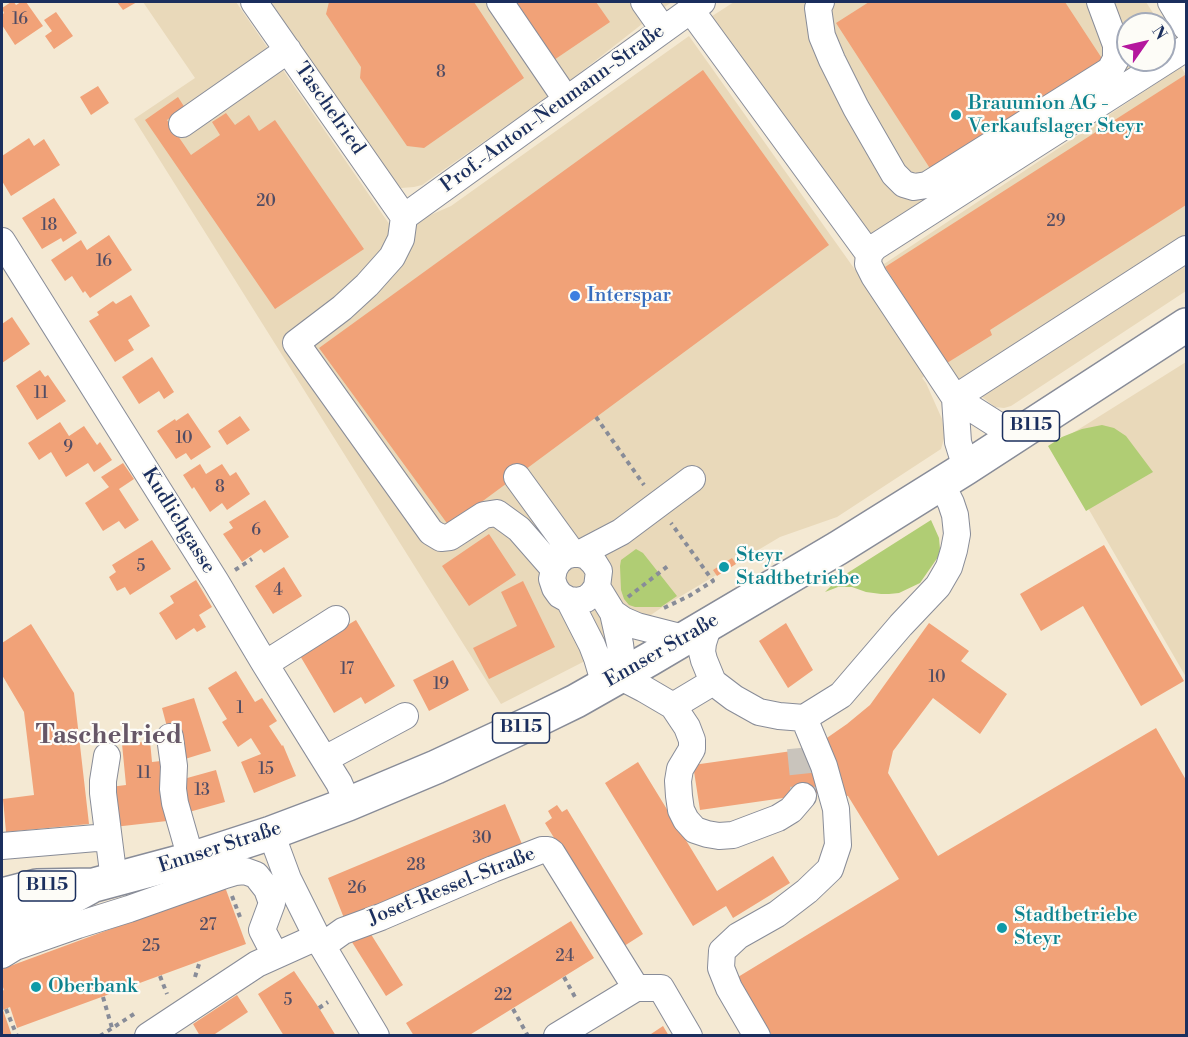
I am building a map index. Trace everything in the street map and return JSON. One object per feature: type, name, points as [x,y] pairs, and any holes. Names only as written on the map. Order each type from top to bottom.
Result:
[{"type":"main road","name":"Ennser Straße","points":[[2,926],[43,913],[104,883],[191,859],[271,833],[348,804],[436,767],[566,706],[838,548],[1186,325]]},
{"type":"main road","name":"Ennser Straße","points":[[2,895],[37,886],[104,883]]},
{"type":"street","name":"Taschelried","points":[[254,2],[404,217]]},
{"type":"street","points":[[500,2],[566,99]]},
{"type":"street","points":[[644,2],[663,29]]},
{"type":"street","points":[[821,2],[818,9],[822,36],[856,108],[894,174],[904,184],[914,187],[927,185],[1110,70],[1116,59],[1116,45],[1100,2]]},
{"type":"street","points":[[1170,2],[1186,27]]},
{"type":"street","points":[[696,5],[868,254],[868,264],[874,276],[955,398],[1016,436]]},
{"type":"street","name":"Prof.-Anton-Neumann-Straße","points":[[404,217],[696,5]]},
{"type":"street","points":[[868,254],[874,247],[1186,48]]},
{"type":"street","points":[[182,124],[288,51]]},
{"type":"street","points":[[404,217],[401,239],[392,257],[342,308],[296,343],[431,532],[441,538],[450,537],[484,515],[497,513],[568,559],[587,556],[594,563],[598,579],[613,613],[620,644],[622,661],[612,680]]},
{"type":"street","name":"Kudlichgasse","points":[[2,241],[216,582],[339,783],[348,804]]},
{"type":"street","points":[[955,398],[1186,249]]},
{"type":"street","points":[[613,613],[637,626],[696,631],[703,643],[704,660],[713,682],[734,698],[759,712],[804,717],[841,695],[938,586],[949,567],[957,534],[951,502],[958,442],[955,398]]},
{"type":"street","points":[[517,477],[568,559]]},
{"type":"street","points":[[614,535],[592,594],[577,601],[569,600],[561,595],[552,579],[568,559],[614,535],[621,532],[653,499],[692,479]]},
{"type":"street","points":[[569,600],[612,680],[644,689],[673,706],[687,727],[692,740],[692,749],[680,770],[678,781],[681,810],[695,830],[719,836],[733,835],[778,818],[791,810],[803,796]]},
{"type":"street","points":[[265,664],[336,619]]},
{"type":"street","points":[[673,706],[713,682]]},
{"type":"street","points":[[324,759],[405,716]]},
{"type":"street","points":[[800,748],[804,717]]},
{"type":"street","points":[[758,1035],[729,988],[721,968],[722,951],[738,936],[777,914],[807,891],[830,869],[838,845],[836,809],[824,766],[804,717]]},
{"type":"street","points":[[170,737],[175,803],[191,859]]},
{"type":"street","points":[[104,883],[108,837],[103,781],[107,756]]},
{"type":"street","points":[[271,833],[288,879],[319,941],[375,1035]]},
{"type":"street","points":[[2,846],[108,837]]},
{"type":"street","name":"Josef-Ressel-Straße","points":[[319,941],[493,869],[542,850],[548,850],[636,988]]},
{"type":"street","points":[[2,955],[15,947],[78,924],[235,872],[245,871],[256,874],[267,889],[273,903],[262,930],[275,955]]},
{"type":"street","points":[[148,1035],[257,964],[275,955],[319,941]]},
{"type":"street","points":[[557,1035],[636,988],[661,988],[689,1035]]},
{"type":"path","points":[[596,417],[712,581],[663,609]]},
{"type":"path","points":[[637,626],[636,611],[627,607],[622,600],[668,566]]},
{"type":"path","points":[[160,976],[167,994]]},
{"type":"path","points":[[102,997],[112,1028]]},
{"type":"path","points":[[6,1009],[17,1035]]},
{"type":"path","points":[[513,1009],[528,1035]]},
{"type":"shaded area","points":[[143,2],[236,2],[394,231],[451,206],[689,36],[878,302],[926,375],[922,378],[942,419],[945,435],[941,449],[837,517],[780,537],[661,608],[583,662],[501,704],[134,119],[195,78]]},
{"type":"shaded area","points":[[266,2],[672,2],[563,86],[422,185],[401,188],[388,182]]},
{"type":"shaded area","points":[[734,2],[1146,2],[1152,12],[1116,12],[1116,72],[1125,72],[871,235],[706,20]]},
{"type":"shaded area","points":[[1181,67],[1186,75],[1186,291],[1011,406],[995,407],[949,371],[881,266]]},
{"type":"shaded area","points":[[1186,362],[1186,677],[1052,446]]},
{"type":"green space","points":[[1102,425],[1114,428],[1126,436],[1153,472],[1086,511],[1048,446],[1082,429]]},
{"type":"green space","points":[[931,520],[939,538],[940,549],[938,557],[920,583],[899,593],[889,594],[866,592],[852,587],[838,587],[825,592],[838,579]]},
{"type":"green space","points":[[636,549],[643,553],[677,596],[661,607],[635,607],[629,605],[624,599],[621,590],[621,560]]},
{"type":"building","points":[[11,2],[16,5],[26,2],[43,26],[15,45],[2,25],[4,13],[2,8]]},
{"type":"building","points":[[117,2],[137,2],[123,10]]},
{"type":"building","points":[[329,2],[474,2],[524,78],[424,148],[407,146],[360,78],[361,67],[326,14]]},
{"type":"building","points":[[509,2],[596,2],[610,22],[551,62]]},
{"type":"building","name":"Brauunion AG - Verkaufslager Steyr","points":[[869,2],[1065,2],[1103,60],[931,170],[836,23]]},
{"type":"building","points":[[56,12],[73,36],[54,49],[45,36],[52,31],[44,20]]},
{"type":"building","name":"Interspar","points":[[703,70],[829,245],[449,526],[319,348]]},
{"type":"building","points":[[1185,75],[1186,205],[990,330],[992,335],[947,363],[885,267]]},
{"type":"building","points":[[98,86],[109,103],[91,115],[80,97]]},
{"type":"building","points":[[178,97],[185,108],[167,120],[191,155],[220,135],[212,122],[226,113],[235,125],[249,115],[259,131],[275,120],[364,249],[275,309],[145,120]]},
{"type":"building","points":[[29,138],[34,146],[44,139],[60,165],[11,196],[2,181],[2,156]]},
{"type":"building","points":[[54,198],[77,233],[63,242],[61,238],[42,249],[22,218]]},
{"type":"building","points":[[109,235],[132,270],[90,298],[85,291],[83,293],[72,276],[65,281],[51,260],[81,240],[87,250]]},
{"type":"building","points":[[131,295],[150,326],[128,340],[134,350],[115,362],[89,321],[113,301],[116,304]]},
{"type":"building","points":[[12,317],[30,344],[2,363],[2,324]]},
{"type":"building","points":[[152,357],[174,392],[164,399],[159,391],[139,404],[122,377]]},
{"type":"building","points":[[40,370],[45,377],[48,375],[66,401],[37,420],[16,386]]},
{"type":"building","points":[[188,413],[211,447],[191,460],[186,453],[176,459],[157,431]]},
{"type":"building","points":[[240,416],[250,430],[227,445],[218,431]]},
{"type":"building","points":[[60,422],[69,436],[84,426],[97,445],[100,442],[112,460],[94,472],[88,463],[66,477],[51,452],[39,460],[28,443]]},
{"type":"building","points":[[123,463],[134,479],[119,489],[139,520],[125,529],[119,521],[103,531],[85,503],[109,487],[101,477]]},
{"type":"building","points":[[200,464],[206,474],[222,464],[230,476],[236,472],[250,494],[227,510],[222,503],[210,512],[194,487],[192,489],[183,475]]},
{"type":"building","points":[[265,500],[289,537],[264,553],[261,549],[242,562],[223,534],[233,528],[229,522]]},
{"type":"building","points":[[489,534],[516,575],[469,606],[442,566]]},
{"type":"building","points":[[152,540],[171,569],[130,595],[125,587],[117,591],[109,577],[116,572],[112,565]]},
{"type":"building","points":[[1104,545],[1184,681],[1141,706],[1083,606],[1041,631],[1020,594]]},
{"type":"building","name":"Steyr Stadtbetriebe","points":[[732,558],[736,564],[717,576],[713,570]]},
{"type":"building","points":[[284,567],[302,596],[273,614],[255,586]]},
{"type":"building","points":[[196,580],[212,607],[199,615],[206,627],[197,632],[194,628],[176,640],[159,613],[174,603],[170,596]]},
{"type":"building","points":[[523,581],[555,647],[489,679],[473,648],[517,626],[501,592]]},
{"type":"building","points":[[356,620],[395,686],[365,704],[361,697],[334,713],[299,654]]},
{"type":"building","points":[[786,623],[813,670],[788,688],[759,641]]},
{"type":"building","name":"Stadtbetriebe Steyr","points":[[929,623],[969,651],[961,661],[1007,694],[980,734],[933,698],[893,751],[888,773],[938,856],[1156,728],[1186,780],[1186,1036],[772,1036],[738,977],[899,879],[848,796],[825,792],[700,810],[693,765],[792,751],[821,742],[870,705]]},
{"type":"building","points":[[31,624],[74,693],[89,824],[6,832],[3,799],[34,795],[24,712],[2,675],[2,643]]},
{"type":"building","points":[[453,660],[469,690],[429,711],[413,680]]},
{"type":"building","points":[[236,671],[255,702],[262,698],[277,721],[269,726],[283,745],[296,776],[254,793],[241,762],[261,754],[251,738],[238,747],[222,722],[227,719],[208,688]]},
{"type":"building","points":[[194,698],[211,751],[185,759],[174,724],[167,727],[162,708]]},
{"type":"building","points":[[150,741],[152,762],[161,761],[167,821],[114,827],[110,787],[126,785],[122,744]]},
{"type":"building","points":[[638,762],[717,891],[773,856],[790,883],[733,918],[726,906],[693,926],[605,783]]},
{"type":"building","points":[[216,770],[225,802],[189,812],[180,780]]},
{"type":"building","points":[[505,804],[522,844],[344,918],[328,878]]},
{"type":"building","points":[[557,805],[562,812],[567,809],[643,934],[621,948],[545,823],[552,818],[548,811]]},
{"type":"building","points":[[225,887],[246,944],[17,1028],[10,1007],[3,1010],[12,1036],[2,1036],[2,991],[4,990],[2,969]]},
{"type":"building","points":[[571,921],[594,958],[468,1036],[414,1036],[406,1023]]},
{"type":"building","points":[[367,928],[403,985],[386,996],[350,939]]},
{"type":"building","points":[[294,971],[336,1036],[284,1036],[258,994]]},
{"type":"building","points":[[237,995],[248,1012],[212,1036],[200,1036],[193,1024]]},
{"type":"building","points":[[663,1026],[669,1036],[648,1036]]},
{"type":"tunnel","points":[[800,748],[803,796]]},
{"type":"place","name":"Brauunion AG - Verkaufslager Steyr","points":[[956,115]]},
{"type":"place","name":"Interspar","points":[[575,296]]},
{"type":"place","name":"Steyr Stadtbetriebe","points":[[724,567]]},
{"type":"place","name":"Stadtbetriebe Steyr","points":[[1002,928]]},
{"type":"place","name":"Oberbank","points":[[36,987]]},
{"type":"district","name":"Taschelried","points":[[109,737]]}]
